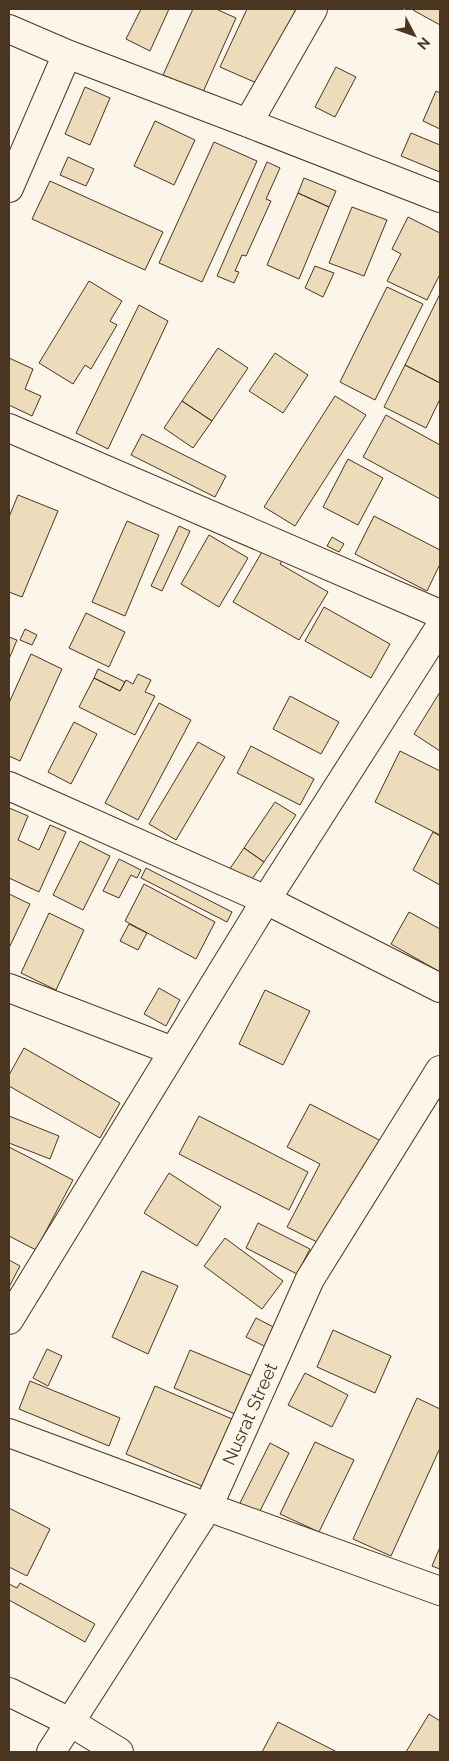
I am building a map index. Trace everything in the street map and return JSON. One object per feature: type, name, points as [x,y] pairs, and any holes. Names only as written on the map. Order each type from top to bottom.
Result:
[{"type":"street","points":[[248,123],[313,9]]},
{"type":"street","points":[[9,29],[67,54],[440,198]]},
{"type":"street","points":[[9,188],[67,54]]},
{"type":"street","points":[[9,428],[440,614]]},
{"type":"street","points":[[9,1320],[266,900],[440,627]]},
{"type":"street","points":[[9,786],[266,900],[440,988]]},
{"type":"street","points":[[9,988],[173,1051]]},
{"type":"street","name":"Nusrat Street","points":[[51,1752],[208,1507],[310,1279],[440,1070]]},
{"type":"street","points":[[9,1432],[440,1592]]},
{"type":"street","points":[[9,1692],[70,1722],[119,1752]]},
{"type":"building","points":[[141,9],[169,9],[150,51],[126,39]]},
{"type":"building","points":[[193,9],[216,9],[236,18],[203,92],[163,75]]},
{"type":"building","points":[[247,9],[296,9],[261,85],[220,67]]},
{"type":"building","points":[[440,9],[440,25],[413,10]]},
{"type":"building","points":[[336,67],[356,77],[335,117],[315,107]]},
{"type":"building","points":[[85,87],[110,98],[90,145],[65,134]]},
{"type":"building","points":[[436,91],[440,93],[440,129],[423,121]]},
{"type":"building","points":[[155,121],[195,140],[174,185],[134,166]]},
{"type":"building","points":[[411,133],[440,145],[440,172],[401,156]]},
{"type":"building","points":[[214,142],[257,161],[202,282],[159,263]]},
{"type":"building","points":[[68,157],[94,169],[86,186],[60,175]]},
{"type":"building","points":[[267,162],[280,168],[266,199],[271,201],[246,256],[242,255],[235,271],[239,272],[234,283],[217,276]]},
{"type":"building","points":[[304,178],[336,191],[329,207],[298,193]]},
{"type":"building","points":[[50,181],[163,232],[145,270],[32,219]]},
{"type":"building","points":[[298,193],[329,207],[299,279],[267,265]]},
{"type":"building","points":[[352,207],[387,220],[364,276],[329,263]]},
{"type":"building","points":[[408,217],[440,233],[440,274],[427,300],[387,281],[401,254],[392,249]]},
{"type":"building","points":[[315,266],[334,273],[323,297],[305,288]]},
{"type":"building","points":[[89,281],[122,301],[110,321],[117,325],[91,369],[85,365],[73,384],[39,363]]},
{"type":"building","points":[[387,287],[423,304],[375,400],[340,382]]},
{"type":"building","points":[[440,294],[440,383],[405,365]]},
{"type":"building","points":[[139,305],[168,321],[108,449],[76,433]]},
{"type":"building","points":[[218,348],[248,368],[212,421],[182,401]]},
{"type":"building","points":[[275,353],[308,375],[283,413],[249,391]]},
{"type":"building","points":[[9,358],[33,369],[25,389],[41,396],[32,416],[9,405]]},
{"type":"building","points":[[405,365],[440,383],[440,399],[426,428],[384,407]]},
{"type":"building","points":[[335,396],[366,415],[295,526],[264,507]]},
{"type":"building","points":[[182,401],[212,421],[193,448],[164,428]]},
{"type":"building","points":[[386,415],[440,445],[440,499],[363,457]]},
{"type":"building","points":[[142,434],[226,476],[215,497],[131,455]]},
{"type":"building","points":[[348,459],[383,478],[358,525],[323,507]]},
{"type":"building","points":[[18,495],[58,511],[22,597],[9,592],[9,517]]},
{"type":"building","points":[[374,516],[440,550],[440,564],[427,591],[355,554]]},
{"type":"building","points":[[127,521],[159,535],[125,616],[92,602]]},
{"type":"building","points":[[179,526],[190,531],[162,591],[151,586]]},
{"type":"building","points":[[209,535],[248,558],[219,607],[181,584]]},
{"type":"building","points":[[332,537],[344,544],[339,552],[327,546]]},
{"type":"building","points":[[263,550],[283,560],[280,564],[328,592],[299,640],[233,602]]},
{"type":"building","points":[[324,607],[390,644],[371,678],[305,641]]},
{"type":"building","points":[[86,613],[125,632],[109,667],[69,648]]},
{"type":"building","points":[[25,629],[37,635],[32,645],[20,640]]},
{"type":"building","points":[[9,637],[17,640],[9,659]]},
{"type":"building","points":[[31,654],[62,669],[20,761],[9,756],[9,703]]},
{"type":"building","points":[[98,669],[125,682],[120,691],[94,678]]},
{"type":"building","points":[[138,674],[151,680],[145,692],[155,696],[135,735],[79,707],[94,678],[120,691],[126,680],[133,684]]},
{"type":"building","points":[[440,692],[440,751],[414,734]]},
{"type":"building","points":[[290,696],[339,722],[321,754],[273,729]]},
{"type":"building","points":[[159,703],[191,720],[138,820],[105,803]]},
{"type":"building","points":[[74,722],[97,734],[71,784],[48,772]]},
{"type":"building","points":[[198,742],[225,757],[176,840],[149,824]]},
{"type":"building","points":[[251,746],[314,779],[300,805],[237,773]]},
{"type":"building","points":[[400,751],[440,771],[440,835],[375,802]]},
{"type":"building","points":[[275,802],[296,815],[264,862],[244,848]]},
{"type":"building","points":[[9,808],[28,816],[18,840],[39,850],[50,825],[66,832],[39,892],[9,878]]},
{"type":"building","points":[[433,832],[440,836],[440,885],[413,870]]},
{"type":"building","points":[[80,841],[110,856],[83,910],[53,895]]},
{"type":"building","points":[[244,848],[264,862],[252,879],[229,870]]},
{"type":"building","points":[[119,859],[141,870],[137,878],[131,875],[119,898],[103,891]]},
{"type":"building","points":[[146,868],[232,912],[227,922],[141,878]]},
{"type":"building","points":[[144,884],[215,922],[196,959],[125,921]]},
{"type":"building","points":[[9,894],[30,904],[9,948]]},
{"type":"building","points":[[409,912],[440,929],[440,972],[391,944]]},
{"type":"building","points":[[49,913],[84,930],[56,990],[21,973]]},
{"type":"building","points":[[129,924],[147,933],[138,950],[120,941]]},
{"type":"building","points":[[159,988],[180,1000],[166,1026],[144,1014]]},
{"type":"building","points":[[265,990],[310,1011],[283,1065],[239,1044]]},
{"type":"building","points":[[24,1048],[120,1103],[100,1138],[9,1086],[9,1075]]},
{"type":"building","points":[[310,1104],[381,1141],[327,1247],[287,1227],[320,1164],[287,1147]]},
{"type":"building","points":[[9,1116],[59,1136],[50,1159],[9,1143]]},
{"type":"building","points":[[199,1116],[308,1172],[289,1210],[179,1154]]},
{"type":"building","points":[[9,1147],[73,1180],[36,1250],[9,1236]]},
{"type":"building","points":[[169,1173],[221,1207],[197,1246],[144,1213]]},
{"type":"building","points":[[258,1223],[310,1249],[297,1274],[246,1248]]},
{"type":"building","points":[[225,1238],[283,1281],[262,1309],[204,1266]]},
{"type":"building","points":[[9,1260],[20,1266],[9,1287]]},
{"type":"building","points":[[142,1271],[178,1286],[148,1354],[112,1337]]},
{"type":"building","points":[[256,1318],[283,1332],[274,1351],[246,1337]]},
{"type":"building","points":[[333,1330],[391,1356],[375,1393],[317,1367]]},
{"type":"building","points":[[47,1349],[62,1356],[48,1386],[33,1378]]},
{"type":"building","points":[[190,1350],[252,1376],[235,1414],[174,1388]]},
{"type":"building","points":[[305,1373],[348,1395],[332,1427],[288,1405]]},
{"type":"building","points":[[30,1381],[120,1418],[109,1446],[19,1409]]},
{"type":"building","points":[[155,1386],[239,1422],[209,1489],[126,1454]]},
{"type":"building","points":[[417,1398],[440,1409],[440,1448],[391,1556],[353,1539]]},
{"type":"building","points":[[315,1442],[354,1460],[319,1532],[280,1514]]},
{"type":"building","points":[[270,1443],[289,1453],[258,1515],[239,1505]]},
{"type":"building","points":[[9,1508],[50,1529],[27,1576],[9,1567]]},
{"type":"building","points":[[440,1547],[440,1569],[432,1566]]},
{"type":"building","points":[[20,1583],[95,1624],[85,1642],[9,1600],[9,1584],[17,1588]]},
{"type":"building","points":[[429,1714],[440,1721],[440,1752],[406,1752]]},
{"type":"building","points":[[278,1722],[337,1752],[262,1752]]}]
